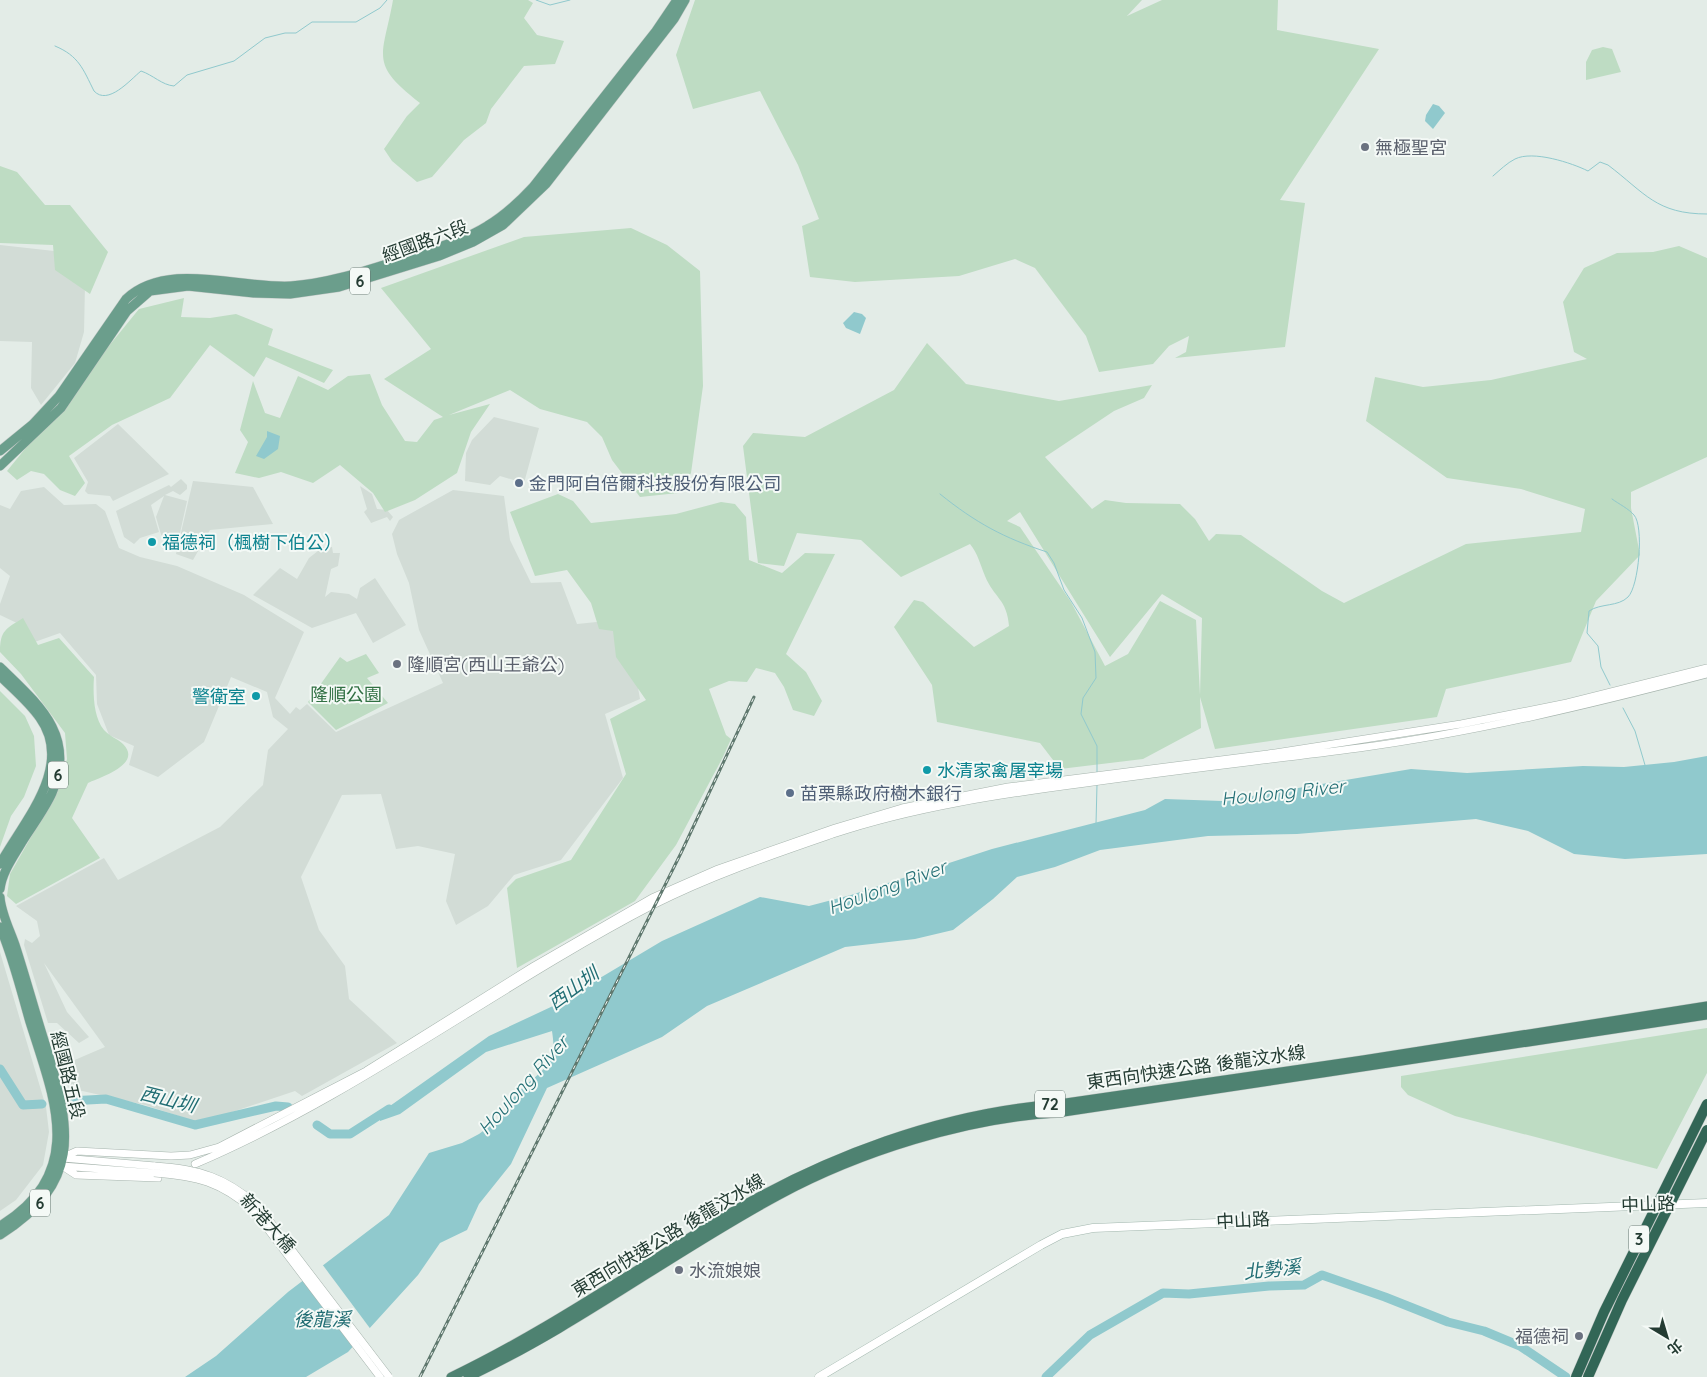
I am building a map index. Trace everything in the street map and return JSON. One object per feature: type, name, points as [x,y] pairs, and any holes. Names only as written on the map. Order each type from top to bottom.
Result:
[{"type":"highway","name":"東西向快速公路 後龍汶水線","points":[[451,1377],[560,1319],[726,1216],[762,1196],[821,1167],[885,1142],[965,1118],[1024,1106],[1059,1104],[1363,1060],[1707,1006]]},
{"type":"highway","name":"東西向快速公路 後龍汶水線","points":[[468,1377],[558,1330],[655,1268],[780,1194],[828,1172],[887,1150],[965,1126],[1019,1115],[1057,1113],[1707,1015]]},
{"type":"highway","name":"3","points":[[1576,1377],[1604,1312],[1707,1104]]},
{"type":"highway","name":"3","points":[[1588,1377],[1622,1300],[1707,1130]]},
{"type":"highway","points":[[480,1377],[495,1364]]},
{"type":"main road","name":"經國路六段","points":[[295,289],[361,272],[439,247],[467,236],[502,215],[533,187],[577,134],[660,26],[677,0]]},
{"type":"main road","name":"經國路六段","points":[[0,466],[36,427],[66,401],[127,311],[150,291],[188,286],[254,293],[339,287],[439,256],[473,242],[503,225],[546,184],[664,32],[685,0]]},
{"type":"main road","name":"經國路六段","points":[[0,451],[36,427]]},
{"type":"main road","name":"6","points":[[0,667],[38,704],[52,724],[56,736],[60,765],[10,864],[0,890]]},
{"type":"main road","name":"6","points":[[0,676],[41,719],[51,742],[48,790],[0,864]]},
{"type":"main road","name":"6","points":[[0,897],[11,931]]},
{"type":"main road","name":"經國路五段","points":[[0,927],[54,1099],[59,1161],[28,1205],[0,1226]]},
{"type":"main road","name":"經國路五段","points":[[0,1235],[33,1211],[51,1187],[66,1134],[61,1097],[11,931]]},
{"type":"main road","name":"中山路","points":[[820,1377],[1040,1245],[1075,1231],[1093,1228],[1269,1219],[1707,1203]]},
{"type":"street","points":[[59,1161],[77,1151],[171,1156],[190,1155],[220,1147],[366,1071],[534,966],[652,898],[718,869],[843,825],[902,808],[1008,787],[1268,754],[1461,724],[1567,703],[1707,668]]},
{"type":"street","points":[[195,1164],[316,1104],[369,1075],[536,971],[656,904],[720,874],[837,833],[1009,793],[1364,747],[1463,732],[1707,674]]},
{"type":"street","points":[[0,920],[11,931]]},
{"type":"street","name":"新港大橋","points":[[59,1161],[186,1175],[206,1180],[238,1197],[254,1211],[380,1377]]},
{"type":"street","name":"新港大橋","points":[[156,1172],[190,1169],[211,1175],[234,1186],[259,1206],[389,1377]]},
{"type":"shaded area","points":[[0,245],[63,252],[85,285],[84,332],[75,363],[41,405],[31,388],[32,342],[0,341]]},
{"type":"shaded area","points":[[494,417],[539,428],[524,483],[500,476],[490,485],[465,481],[466,453],[472,440]]},
{"type":"shaded area","points":[[118,424],[169,474],[113,501],[110,496],[88,494],[85,491],[88,482],[74,458]]},
{"type":"shaded area","points":[[181,479],[187,485],[187,489],[180,495],[173,491],[165,495],[187,501],[178,542],[162,538],[156,517],[164,496],[151,505],[159,532],[140,538],[134,544],[124,537],[116,511],[169,485],[171,487]]},
{"type":"shaded area","points":[[193,481],[253,487],[273,524],[210,530],[193,560],[176,554]]},
{"type":"shaded area","points":[[360,486],[372,494],[377,509],[387,510],[393,517],[390,521],[387,517],[371,523],[364,512],[367,509]]},
{"type":"shaded area","points":[[44,487],[64,505],[96,504],[105,511],[119,548],[140,557],[177,566],[244,595],[304,632],[275,698],[290,714],[296,707],[300,710],[307,704],[336,732],[443,683],[419,630],[409,583],[397,554],[392,534],[399,520],[453,490],[504,496],[510,540],[531,583],[561,582],[577,624],[626,619],[640,699],[605,714],[623,778],[561,860],[514,875],[488,906],[456,925],[446,901],[455,854],[418,846],[396,849],[381,794],[342,795],[301,877],[319,930],[345,966],[349,999],[397,1043],[302,1096],[295,1091],[208,1120],[194,1121],[145,1105],[69,1088],[63,1065],[105,1047],[44,963],[67,1012],[89,1037],[79,1043],[57,1023],[48,1023],[24,945],[25,939],[32,943],[40,936],[37,921],[16,906],[104,858],[118,880],[220,827],[263,785],[268,750],[288,729],[273,717],[267,692],[231,677],[204,742],[158,777],[129,765],[134,746],[109,735],[97,704],[96,675],[60,633],[29,644],[19,624],[0,615],[0,604],[10,576],[0,568],[0,505],[10,509],[21,491]]},
{"type":"shaded area","points":[[323,547],[332,547],[333,553],[340,553],[338,566],[331,569],[325,597],[331,592],[349,594],[357,599],[360,588],[375,578],[406,625],[373,643],[356,613],[312,628],[253,595],[280,568],[297,579],[309,558]]},
{"type":"shaded area","points":[[0,952],[46,1107],[49,1132],[43,1165],[16,1200],[0,1211]]},
{"type":"green space","points":[[393,0],[528,0],[533,3],[524,18],[537,35],[564,41],[555,64],[524,66],[491,109],[486,123],[464,140],[432,177],[417,182],[392,161],[384,149],[407,116],[420,103],[392,78],[383,58],[383,47]]},
{"type":"green space","points":[[695,0],[1142,0],[1127,16],[1162,0],[1278,0],[1277,30],[1379,49],[1280,200],[1305,203],[1285,347],[1175,358],[1186,352],[1189,336],[1169,346],[1153,364],[1099,372],[1086,336],[1035,268],[1015,259],[959,276],[855,282],[810,277],[802,226],[819,219],[798,165],[760,91],[693,109],[676,55]]},
{"type":"green space","points":[[1603,47],[1612,49],[1621,72],[1586,80],[1586,62],[1592,50]]},
{"type":"green space","points":[[0,166],[17,172],[45,205],[70,205],[108,252],[90,294],[55,270],[53,245],[0,243]]},
{"type":"green space","points":[[631,228],[667,245],[700,271],[703,386],[691,473],[678,493],[640,497],[612,460],[602,437],[587,422],[540,409],[510,390],[449,415],[490,404],[471,432],[457,473],[415,500],[385,512],[373,493],[340,465],[313,483],[281,472],[259,478],[235,473],[248,442],[240,430],[253,381],[265,413],[280,418],[298,376],[328,390],[348,376],[370,374],[382,405],[405,441],[417,442],[434,420],[443,417],[384,379],[431,349],[381,288],[524,237]]},
{"type":"green space","points":[[1679,246],[1707,258],[1707,457],[1631,492],[1631,508],[1640,555],[1596,601],[1571,662],[1446,689],[1437,717],[1215,749],[1200,697],[1201,728],[1143,759],[1060,769],[1040,743],[937,722],[932,685],[894,627],[914,600],[923,602],[974,647],[1009,626],[1006,610],[985,576],[977,555],[970,544],[901,577],[861,540],[797,533],[784,566],[758,563],[743,446],[753,433],[805,437],[894,390],[927,343],[966,384],[1059,401],[1152,385],[1144,398],[1114,411],[1045,457],[1092,509],[1105,500],[1126,503],[1180,504],[1195,519],[1209,541],[1216,534],[1241,535],[1322,591],[1344,603],[1466,544],[1581,532],[1585,509],[1521,489],[1447,478],[1366,421],[1375,377],[1423,387],[1491,380],[1587,359],[1574,352],[1563,302],[1584,268],[1617,253],[1653,252]],"holes":[[[1020,512],[1110,657],[1162,594],[1202,618],[1200,695],[1196,620],[1160,601],[1128,654],[1105,666],[1071,602],[1020,527],[1007,521]]]},
{"type":"green space","points":[[184,298],[181,317],[210,318],[236,314],[273,329],[268,345],[333,370],[324,383],[266,357],[254,377],[210,345],[170,398],[112,425],[69,456],[85,483],[75,496],[60,490],[44,474],[31,471],[17,480],[7,471],[139,309]]},
{"type":"green space","points":[[558,494],[573,501],[591,523],[676,514],[721,502],[735,504],[746,517],[749,560],[782,573],[805,553],[835,554],[786,654],[806,672],[822,701],[814,716],[793,710],[784,687],[775,673],[756,668],[747,682],[729,681],[709,689],[726,735],[731,739],[676,845],[635,901],[517,968],[507,888],[516,879],[571,860],[626,774],[610,719],[646,700],[616,657],[613,631],[599,629],[591,603],[567,570],[535,576],[510,512]]},
{"type":"green space","points":[[23,618],[38,645],[59,638],[94,677],[94,697],[100,725],[106,732],[123,744],[128,751],[128,758],[118,769],[88,783],[72,818],[100,858],[16,904],[7,896],[10,874],[60,786],[67,759],[65,733],[21,674],[0,652],[1,639],[5,631]]},
{"type":"green space","name":"隆順公園","points":[[366,654],[379,673],[367,678],[388,703],[336,730],[308,702],[340,657],[347,662]]},
{"type":"green space","points":[[0,691],[25,716],[34,736],[36,766],[24,797],[11,816],[0,847]]},
{"type":"green space","points":[[1707,1028],[1707,1073],[1657,1169],[1455,1116],[1408,1095],[1401,1087],[1401,1076]]},
{"type":"water","points":[[1433,104],[1439,106],[1445,113],[1433,129],[1425,121],[1426,115]]},
{"type":"water","points":[[854,312],[862,314],[866,318],[860,334],[846,328],[843,323]]},
{"type":"water","points":[[267,431],[280,436],[278,449],[264,459],[256,456],[267,437]]},
{"type":"water","name":"後龍溪","points":[[1707,756],[1707,854],[1625,859],[1574,854],[1528,831],[1476,819],[1297,834],[1208,836],[1100,850],[1055,867],[1017,877],[993,899],[953,930],[915,939],[845,947],[707,1006],[662,1037],[547,1088],[511,1164],[479,1204],[467,1230],[440,1243],[418,1275],[348,1352],[306,1377],[185,1377],[216,1356],[288,1292],[389,1215],[429,1153],[462,1143],[479,1134],[506,1114],[509,1104],[515,1096],[546,1067],[551,1059],[553,1051],[552,1031],[486,1052],[400,1114],[380,1121],[380,1113],[489,1036],[553,1006],[662,941],[760,897],[809,906],[851,895],[992,849],[1145,810],[1165,799],[1222,801],[1411,769],[1467,773],[1583,766],[1624,767],[1674,762]]},
{"type":"pier","points":[[322,1264],[372,1331],[359,1344],[308,1274]]},
{"type":"waterway","points":[[55,46],[75,59],[94,91],[100,95],[112,94],[119,90],[141,71],[165,84],[174,86],[187,75],[234,61],[265,38],[285,33],[296,33],[312,22],[356,22],[380,8],[387,0]]},
{"type":"waterway","points":[[536,0],[550,5],[570,0]]},
{"type":"waterway","points":[[1493,176],[1509,162],[1523,157],[1532,156],[1552,159],[1572,164],[1588,171],[1600,162],[1608,165],[1642,193],[1663,206],[1690,213],[1707,214]]},
{"type":"waterway","points":[[940,494],[991,529],[1047,552],[1054,563],[1064,590],[1082,618],[1095,652],[1096,678],[1083,698],[1081,714],[1097,746],[1097,774]]},
{"type":"waterway","points":[[1610,685],[1601,667],[1598,646],[1587,633],[1589,611],[1619,602],[1628,597],[1635,581],[1639,556],[1637,521],[1634,515],[1612,499]]},
{"type":"waterway","points":[[1623,708],[1635,731],[1645,765]]},
{"type":"waterway","points":[[1096,824],[1097,785]]},
{"type":"waterway","name":"西山圳","points":[[0,1069],[23,1105],[42,1104]]},
{"type":"waterway","name":"西山圳","points":[[69,1101],[106,1099],[195,1125],[276,1106],[288,1107]]},
{"type":"waterway","name":"西山圳","points":[[317,1125],[330,1134],[350,1134],[389,1109]]},
{"type":"waterway","name":"北勢溪","points":[[1046,1377],[1090,1335],[1163,1293],[1189,1294],[1269,1286],[1304,1285],[1322,1275],[1448,1322],[1484,1331],[1520,1346],[1566,1377]]},
{"type":"railway","points":[[420,1377],[681,853],[754,697]]},
{"type":"place","name":"無極聖宮","points":[[1365,147]]},
{"type":"place","name":"金門阿自倍爾科技股份有限公司","points":[[519,483]]},
{"type":"place","name":"福德祠（楓樹下伯公）","points":[[152,542]]},
{"type":"place","name":"隆順宮(西山王爺公)","points":[[397,664]]},
{"type":"place","name":"警衛室","points":[[256,696]]},
{"type":"place","name":"水清家禽屠宰場","points":[[927,770]]},
{"type":"place","name":"苗栗縣政府樹木銀行","points":[[790,793]]},
{"type":"place","name":"水流娘娘","points":[[679,1270]]},
{"type":"place","name":"福德祠","points":[[1579,1336]]},
{"type":"water label","name":"Houlong River","points":[[1283,792]]},
{"type":"water label","name":"Houlong River","points":[[887,887]]},
{"type":"water label","name":"Houlong River","points":[[523,1085]]}]
